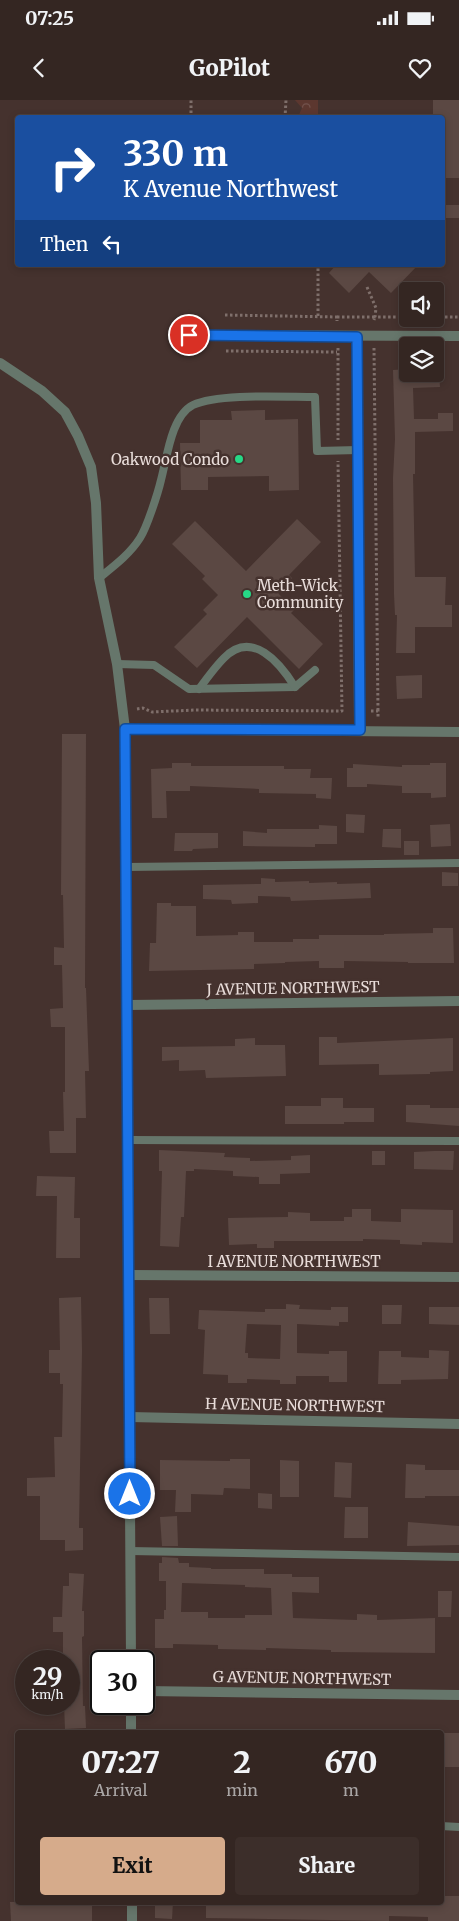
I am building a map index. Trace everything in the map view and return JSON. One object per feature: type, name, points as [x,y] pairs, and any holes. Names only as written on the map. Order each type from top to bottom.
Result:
[{"type":"street","points":[[189,335],[459,336]]},
{"type":"street","points":[[357,337],[360,730]]},
{"type":"street","points":[[0,362],[42,391],[65,412],[92,467],[100,578],[117,664],[125,729],[131,1650]]},
{"type":"street","points":[[125,729],[459,732]]},
{"type":"street","name":"J AVENUE NORTHWEST","points":[[128,1005],[459,1001]]},
{"type":"street","name":"I AVENUE NORTHWEST","points":[[129,1275],[459,1277]]},
{"type":"street","name":"H AVENUE NORTHWEST","points":[[130,1417],[459,1424]]},
{"type":"street","name":"G AVENUE NORTHWEST","points":[[155,1691],[459,1695]]},
{"type":"street","points":[[131,1715],[131,1730]]},
{"type":"street","points":[[132,1905],[132,1921]]},
{"type":"lane","points":[[100,578],[120,561],[140,537],[161,483],[175,428],[181,415],[193,405],[222,398],[315,397],[317,450],[358,450]]},
{"type":"lane","points":[[199,689],[225,656],[242,648],[258,648],[270,656],[284,670],[295,687]]},
{"type":"lane","points":[[117,664],[154,665],[189,689],[295,687],[315,670]]},
{"type":"lane","points":[[126,867],[459,863]]},
{"type":"lane","points":[[128,1140],[459,1141]]},
{"type":"lane","points":[[130,1551],[459,1557]]},
{"type":"lane","points":[[444,1826],[459,1827]]},
{"type":"path","points":[[191,100],[191,115]]},
{"type":"path","points":[[285,115],[286,100]]},
{"type":"path","points":[[318,267],[318,316]]},
{"type":"path","points":[[368,287],[376,308],[375,319]]},
{"type":"path","points":[[225,315],[318,316],[337,319],[399,318]]},
{"type":"path","points":[[444,317],[459,317]]},
{"type":"path","points":[[374,347],[378,717]]},
{"type":"path","points":[[226,351],[338,350],[342,717]]},
{"type":"path","points":[[137,709],[143,708],[152,712],[195,710],[348,711]]},
{"type":"path","points":[[370,711],[378,711]]},
{"type":"green space","points":[[295,100],[318,100],[318,115],[299,115],[302,108]]},
{"type":"building","points":[[433,100],[459,100],[459,178],[445,178],[445,115],[433,115]]},
{"type":"building","points":[[445,205],[459,205],[459,218],[445,218]]},
{"type":"building","points":[[334,267],[416,267],[402,282],[399,282],[399,285],[391,293],[369,272],[349,293],[329,273]]},
{"type":"building","points":[[393,370],[399,370],[399,382],[440,382],[440,387],[413,388],[414,419],[438,419],[438,413],[453,413],[453,431],[415,432],[415,474],[413,474],[415,577],[446,577],[445,605],[452,605],[452,627],[415,627],[415,653],[396,653]]},
{"type":"building","name":"Oakwood Condo","points":[[265,410],[265,420],[298,419],[299,490],[269,491],[269,476],[208,477],[208,490],[181,490],[180,443],[200,443],[200,420],[232,420],[231,411]]},
{"type":"building","name":"Meth-Wick Community","points":[[297,519],[321,542],[289,575],[292,578],[278,593],[294,610],[291,613],[323,644],[299,669],[247,617],[197,668],[174,647],[207,614],[203,610],[218,595],[202,579],[205,576],[172,544],[195,521],[246,571]]},
{"type":"building","points":[[422,675],[422,698],[397,699],[396,676]]},
{"type":"building","points":[[62,734],[86,734],[85,988],[89,1071],[85,1071],[86,1118],[76,1118],[76,1153],[50,1153],[49,1131],[64,1131],[65,1027],[51,1027],[50,1009],[63,1008],[62,965],[54,965],[54,947],[64,948],[63,895],[61,895]]},
{"type":"building","points":[[172,763],[191,763],[191,766],[284,766],[284,769],[311,769],[310,778],[332,778],[331,799],[316,798],[316,794],[259,793],[259,789],[190,786],[190,791],[166,791],[167,818],[152,818],[151,769],[172,768]]},
{"type":"building","points":[[430,763],[446,763],[446,797],[431,798],[431,793],[402,793],[402,786],[367,784],[367,787],[347,787],[347,768],[353,768],[353,764],[402,767],[402,765],[430,765]]},
{"type":"building","points":[[346,814],[365,815],[364,833],[346,832]]},
{"type":"building","points":[[450,824],[451,846],[431,847],[430,825]]},
{"type":"building","points":[[319,825],[337,826],[337,844],[315,844],[315,847],[243,846],[243,831],[267,833],[267,829],[319,829]]},
{"type":"building","points":[[383,829],[401,829],[401,848],[382,847]]},
{"type":"building","points":[[175,833],[218,833],[218,848],[174,851]]},
{"type":"building","points":[[404,841],[419,841],[419,855],[404,855]]},
{"type":"building","points":[[442,872],[458,873],[458,886],[442,886]]},
{"type":"building","points":[[261,878],[275,879],[275,882],[370,883],[371,898],[291,901],[290,897],[258,896],[258,903],[232,904],[231,900],[203,899],[203,885],[261,884]]},
{"type":"building","points":[[157,903],[171,903],[171,906],[196,906],[196,936],[238,935],[238,932],[254,932],[254,942],[293,942],[293,939],[319,939],[319,935],[433,933],[433,928],[453,928],[454,963],[344,961],[344,968],[319,968],[319,961],[254,964],[254,969],[149,971],[150,943],[156,943]]},
{"type":"building","points":[[319,1037],[337,1037],[337,1043],[453,1038],[453,1071],[430,1072],[430,1074],[379,1075],[379,1064],[319,1065]]},
{"type":"building","points":[[255,1038],[255,1045],[285,1045],[286,1076],[206,1078],[205,1070],[179,1071],[179,1060],[162,1061],[162,1047],[235,1046],[235,1039]]},
{"type":"building","points":[[321,1098],[343,1098],[343,1108],[374,1108],[374,1122],[285,1124],[285,1106],[321,1106]]},
{"type":"building","points":[[406,1105],[430,1105],[430,1108],[459,1108],[459,1126],[406,1122]]},
{"type":"building","points":[[159,1150],[225,1153],[224,1157],[250,1158],[250,1161],[291,1160],[291,1156],[310,1155],[310,1173],[280,1174],[280,1184],[259,1184],[259,1177],[233,1176],[233,1171],[194,1169],[194,1171],[186,1171],[184,1217],[181,1217],[179,1247],[160,1246],[162,1171],[159,1171]]},
{"type":"building","points":[[372,1151],[385,1151],[385,1165],[372,1165]]},
{"type":"building","points":[[454,1151],[453,1170],[414,1169],[414,1152]]},
{"type":"building","points":[[37,1176],[75,1177],[74,1218],[80,1218],[80,1258],[56,1258],[57,1196],[36,1196]]},
{"type":"building","points":[[352,1209],[371,1209],[371,1221],[401,1222],[401,1209],[453,1210],[453,1243],[422,1242],[422,1245],[400,1244],[400,1240],[363,1239],[363,1241],[274,1241],[274,1248],[257,1248],[257,1244],[229,1245],[228,1218],[288,1217],[288,1212],[310,1213],[310,1221],[344,1221],[344,1217],[352,1217]]},
{"type":"building","points":[[81,1297],[79,1528],[83,1528],[83,1550],[65,1551],[65,1540],[40,1540],[40,1496],[27,1496],[27,1478],[55,1477],[54,1437],[62,1437],[63,1384],[60,1384],[60,1373],[49,1373],[49,1350],[60,1350],[59,1298]]},
{"type":"building","points":[[149,1298],[169,1298],[170,1334],[150,1334]]},
{"type":"building","points":[[286,1304],[300,1305],[299,1309],[331,1310],[331,1307],[348,1307],[348,1322],[339,1322],[339,1326],[297,1324],[297,1353],[329,1354],[329,1351],[347,1351],[347,1382],[329,1382],[329,1376],[296,1376],[296,1384],[280,1384],[280,1380],[247,1379],[247,1383],[228,1383],[228,1375],[203,1374],[205,1330],[198,1329],[199,1310],[265,1312],[265,1309],[286,1309]],"holes":[[[247,1324],[281,1325],[280,1359],[248,1358],[248,1353],[245,1353]]]},
{"type":"building","points":[[382,1305],[402,1305],[401,1324],[382,1324]]},
{"type":"building","points":[[429,1307],[459,1307],[459,1325],[429,1324]]},
{"type":"building","points":[[429,1350],[449,1351],[448,1379],[401,1380],[401,1384],[378,1384],[379,1351],[401,1351],[401,1357],[429,1358]]},
{"type":"building","points":[[230,1459],[250,1459],[250,1489],[224,1488],[223,1495],[191,1494],[191,1512],[175,1512],[176,1490],[160,1490],[160,1460],[230,1461]]},
{"type":"building","points":[[280,1460],[299,1461],[299,1497],[280,1497]]},
{"type":"building","points":[[335,1462],[352,1463],[351,1498],[334,1497]]},
{"type":"building","points":[[406,1464],[425,1465],[425,1470],[459,1470],[459,1496],[405,1498]]},
{"type":"building","points":[[258,1493],[272,1494],[272,1509],[258,1508]]},
{"type":"building","points":[[345,1507],[368,1507],[368,1538],[344,1538]]},
{"type":"building","points":[[177,1516],[178,1546],[162,1546],[160,1517]]},
{"type":"building","points":[[408,1522],[459,1526],[459,1545],[407,1546]]},
{"type":"building","points":[[162,1557],[178,1558],[179,1563],[189,1563],[189,1567],[264,1569],[264,1574],[292,1574],[292,1577],[319,1577],[319,1593],[292,1592],[293,1618],[357,1620],[357,1614],[377,1615],[377,1620],[435,1618],[435,1653],[331,1652],[331,1650],[266,1648],[266,1650],[218,1649],[218,1645],[173,1644],[173,1648],[155,1648],[155,1619],[164,1619],[164,1610],[166,1610],[166,1581],[159,1581],[159,1563],[162,1563]],"holes":[[[182,1583],[245,1585],[245,1587],[271,1588],[272,1615],[245,1615],[245,1618],[208,1618],[208,1612],[181,1612]]]},
{"type":"building","points":[[69,1573],[84,1574],[82,1611],[84,1611],[84,1636],[82,1637],[83,1706],[85,1706],[86,1728],[65,1729],[64,1715],[80,1715],[80,1650],[63,1650],[63,1632],[53,1632],[53,1617],[62,1617],[63,1586],[69,1586]]},
{"type":"building","points":[[438,1591],[452,1591],[451,1617],[438,1617]]},
{"type":"building","points":[[444,1733],[459,1733],[459,1767],[444,1767]]},
{"type":"building","points":[[444,1896],[459,1896],[459,1921],[428,1921],[428,1917],[389,1916],[389,1921],[206,1918],[206,1905],[444,1905]]},
{"type":"building","points":[[10,1902],[15,1902],[15,1905],[92,1905],[92,1921],[11,1921]]},
{"type":"building","points":[[155,1905],[173,1905],[172,1919],[155,1918]]},
{"type":"place","name":"Oakwood Condo","points":[[239,459]]},
{"type":"place","name":"Meth-Wick Community","points":[[247,594]]},
{"type":"route","points":[[130,1494],[125,729],[360,730],[357,337],[189,335]]}]
